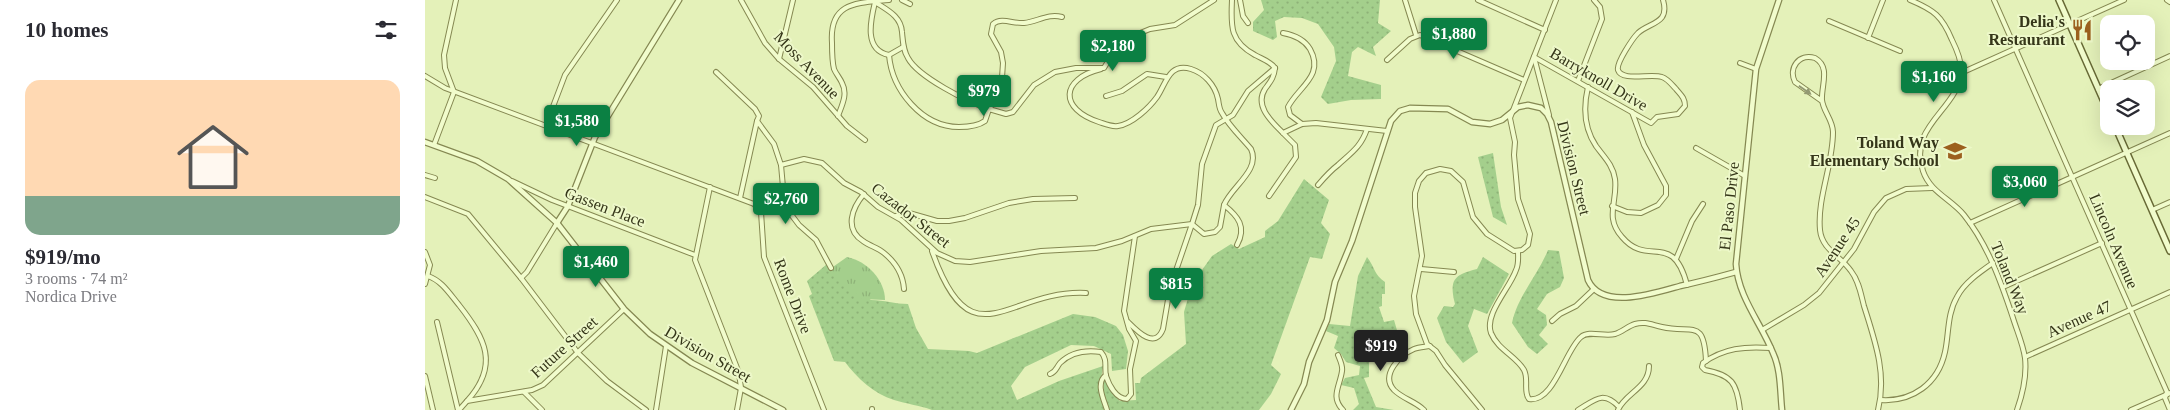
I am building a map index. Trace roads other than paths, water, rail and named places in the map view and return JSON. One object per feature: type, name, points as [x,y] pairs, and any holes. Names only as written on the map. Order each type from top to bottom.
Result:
[{"type":"main road","points":[[2059,0],[2100,93]]},
{"type":"main road","points":[[2119,135],[2170,251]]},
{"type":"street","points":[[434,145],[454,92],[445,68],[443,54],[456,0]]},
{"type":"street","points":[[546,125],[565,76],[617,0]]},
{"type":"street","points":[[521,278],[527,272],[568,206],[592,142],[679,0]]},
{"type":"street","name":"Moss Avenue","points":[[741,0],[765,43],[779,59],[813,87],[847,126],[865,140]]},
{"type":"street","points":[[779,59],[793,0]]},
{"type":"street","points":[[838,116],[845,95],[844,86],[836,73],[833,62],[831,33],[833,22],[839,12],[848,6],[889,0]]},
{"type":"street","points":[[902,0],[910,4]]},
{"type":"street","points":[[1192,224],[1204,234],[1215,232],[1221,226],[1224,205],[1229,195],[1250,168],[1254,156],[1251,149],[1220,110],[1215,89],[1204,76],[1192,69],[1183,68],[1173,71],[1166,77],[1158,95],[1147,108],[1124,124],[1109,126],[1081,115],[1073,107],[1070,88],[1074,81],[1106,66],[1118,46],[1128,38],[1150,30],[1175,25],[1213,0]]},
{"type":"street","points":[[1232,0],[1231,22],[1236,38],[1244,48],[1275,68]]},
{"type":"street","points":[[1241,0],[1243,16],[1248,23]]},
{"type":"street","points":[[1405,0],[1416,36]]},
{"type":"street","points":[[1478,0],[1545,30]]},
{"type":"street","points":[[1578,82],[1602,19],[1600,7],[1594,0]]},
{"type":"street","name":"Barryknoll Drive","points":[[1534,57],[1651,123],[1657,117],[1681,112],[1685,106],[1684,98],[1663,77],[1655,75],[1626,76],[1621,74],[1618,66],[1635,36],[1660,19],[1664,11],[1663,0]]},
{"type":"street","name":"El Paso Drive","points":[[1779,0],[1756,69],[1736,272],[1742,293],[1771,348],[1779,373],[1782,410]]},
{"type":"street","points":[[1868,38],[1883,0]]},
{"type":"street","points":[[1910,0],[1931,9],[1941,20],[1958,52],[1961,73],[1953,95],[1926,130],[1921,146],[1923,172],[1932,188]]},
{"type":"street","name":"Lincoln Avenue","points":[[1994,0],[2168,394],[2165,398],[2170,410]]},
{"type":"street","points":[[1961,73],[2125,0]]},
{"type":"street","points":[[1482,410],[1445,365],[1436,351],[1429,346],[1414,309],[1414,296],[1421,269],[1422,256],[1415,207],[1415,193],[1422,177],[1435,170],[1445,169],[1460,178],[1473,217],[1481,228],[1509,250],[1517,251],[1525,248],[1530,238],[1519,199],[1514,155],[1515,142],[1510,118],[1555,1]]},
{"type":"street","points":[[875,2],[893,14],[899,21],[903,47],[908,59],[921,73],[967,101],[989,109],[1006,114],[1016,110],[1034,86],[1055,72],[1076,68],[1101,69]]},
{"type":"street","points":[[875,2],[870,25],[871,36],[878,49],[883,54],[889,55],[903,47]]},
{"type":"street","points":[[889,55],[889,62],[902,91],[912,105],[933,121],[948,126],[970,126],[985,121],[989,109],[999,96],[1002,88],[1003,57],[999,46],[991,34],[993,24],[999,21],[1026,23],[1052,15],[1062,17]]},
{"type":"street","points":[[1829,21],[1900,50]]},
{"type":"street","points":[[1283,33],[1299,38],[1308,46],[1313,56],[1314,67],[1311,78],[1288,107],[1289,115],[1302,124]]},
{"type":"street","points":[[1387,60],[1410,39],[1416,36],[1423,36],[1524,80]]},
{"type":"street","points":[[2098,89],[2170,56]]},
{"type":"street","points":[[1534,57],[1551,122]]},
{"type":"street","points":[[1822,101],[1795,82],[1793,78],[1795,64],[1803,58],[1815,58],[1823,66],[1822,101],[1832,124],[1833,134],[1820,230],[1827,248],[1843,262],[1856,279],[1879,354],[1882,376],[1881,400],[1878,410]]},
{"type":"street","points":[[1739,64],[1756,69]]},
{"type":"street","points":[[1128,322],[1147,338],[1154,339],[1162,333],[1170,288],[1197,209],[1200,173],[1204,157],[1216,125],[1233,115],[1248,91],[1275,68]]},
{"type":"street","points":[[1269,196],[1296,157],[1295,145],[1264,111],[1261,103],[1264,90],[1274,76],[1275,68]]},
{"type":"street","points":[[425,76],[454,92],[740,198],[759,116],[755,109],[716,72]]},
{"type":"street","points":[[1106,96],[1122,91],[1147,74],[1166,77]]},
{"type":"street","points":[[1588,87],[1585,106],[1586,123],[1591,138],[1613,171],[1615,185],[1612,206],[1615,225],[1626,241],[1637,248],[1667,253],[1676,259],[1682,268],[1687,285]]},
{"type":"street","name":"Division Street","points":[[1291,410],[1305,384],[1309,362],[1327,320],[1335,282],[1352,241],[1387,131],[1396,114],[1410,108],[1448,109],[1472,122],[1484,124],[1496,122],[1523,105],[1532,105],[1544,111],[1551,122],[1588,280],[1594,289]]},
{"type":"street","points":[[1612,206],[1627,212],[1641,213],[1658,206],[1666,194],[1666,186],[1644,145],[1632,112]]},
{"type":"street","points":[[757,121],[774,144],[781,165],[784,198],[790,213],[799,225],[816,240],[831,268]]},
{"type":"street","points":[[1283,133],[1302,124],[1319,123],[1387,131]]},
{"type":"street","points":[[1318,185],[1336,166],[1355,151],[1363,141],[1367,129]]},
{"type":"street","points":[[1970,223],[2170,132]]},
{"type":"street","name":"Division Street","points":[[425,142],[477,161],[508,179],[557,223],[624,309],[666,346],[691,363],[783,410]]},
{"type":"street","points":[[1696,148],[1745,176]]},
{"type":"street","name":"Cazador Street","points":[[781,165],[804,159],[816,160],[826,165],[844,183],[864,194],[878,207],[896,216],[932,249],[949,259],[970,262],[1041,251],[1096,248],[1151,229],[1192,224]]},
{"type":"street","points":[[425,175],[435,178]]},
{"type":"street","name":"Gassen Place","points":[[508,179],[568,206],[695,255]]},
{"type":"street","points":[[710,187],[695,260],[738,368],[741,388],[737,410]]},
{"type":"street","name":"Toland Way","points":[[1932,188],[1955,205],[1970,223],[1993,263],[2003,287],[2025,357],[2024,384],[2017,410]]},
{"type":"street","name":"Avenue 45","points":[[1762,330],[1804,305],[1819,293],[1860,239],[1874,212],[1886,198],[1906,189],[1932,188]]},
{"type":"street","points":[[864,194],[853,210],[853,227],[861,240],[890,258],[902,277],[905,290]]},
{"type":"street","points":[[425,197],[468,214],[521,278],[578,354],[607,381],[646,410]]},
{"type":"street","name":"Rome Drive","points":[[740,198],[754,204],[761,212],[764,257],[824,410]]},
{"type":"street","points":[[896,216],[909,213],[931,219],[949,221],[965,218],[1009,203],[1033,199],[1075,198]]},
{"type":"street","points":[[2152,210],[2170,202]]},
{"type":"street","points":[[1676,259],[1692,221],[1703,204]]},
{"type":"street","points":[[1224,205],[1235,214],[1240,222],[1241,236],[1237,245]]},
{"type":"street","points":[[1050,374],[1054,373],[1060,363],[1069,356],[1079,352],[1101,352],[1105,357],[1106,375],[1116,395],[1121,399],[1129,397],[1131,394],[1130,369],[1136,341],[1124,311],[1135,236]]},
{"type":"street","points":[[2003,287],[2102,242]]},
{"type":"street","points":[[932,249],[947,287],[959,304],[973,312],[992,314],[1064,292],[1086,293]]},
{"type":"street","points":[[1517,251],[1516,272],[1491,315],[1489,324],[1491,333],[1500,346],[1524,370],[1527,382],[1526,394],[1529,399],[1539,397],[1549,389],[1573,348],[1580,338],[1586,334],[1615,334],[1641,323],[1665,328],[1691,328],[1699,332],[1704,339],[1706,361]]},
{"type":"street","points":[[425,252],[430,261],[425,284]]},
{"type":"street","points":[[1881,400],[1891,401],[1908,398],[1933,378],[1940,367],[1945,353],[1949,316],[1957,296],[1976,276],[1993,263]]},
{"type":"street","points":[[1421,269],[1454,272]]},
{"type":"street","points":[[1553,321],[1560,314],[1576,306],[1594,289],[1602,294],[1628,297],[1687,285],[1736,272]]},
{"type":"street","points":[[428,276],[441,283],[475,325],[484,344],[483,374],[477,389],[458,410],[437,322]]},
{"type":"street","name":"Avenue 47","points":[[2025,357],[2170,292]]},
{"type":"street","name":"Future Street","points":[[467,402],[523,392],[543,385],[624,309]]},
{"type":"street","points":[[656,410],[666,346]]},
{"type":"street","points":[[1424,410],[1394,390],[1390,378],[1395,364],[1403,356],[1413,350],[1429,346]]},
{"type":"street","points":[[1739,410],[1736,390],[1730,379],[1720,373],[1705,370],[1702,365],[1721,352],[1739,347],[1771,348]]},
{"type":"street","points":[[1338,355],[1342,370],[1335,397],[1338,405],[1343,410]]},
{"type":"street","points":[[1579,410],[1601,397],[1608,398],[1618,409],[1639,388],[1648,374],[1649,366]]},
{"type":"street","points":[[1106,375],[1101,378],[1100,382],[1101,393],[1107,410]]},
{"type":"street","points":[[425,376],[433,410]]},
{"type":"street","points":[[523,392],[542,410]]},
{"type":"street","points":[[2131,410],[2168,394]]},
{"type":"place","name":"Delia's Restaurant","points":[[2082,30]]},
{"type":"place","name":"Toland Way Elementary School","points":[[1955,151]]}]
